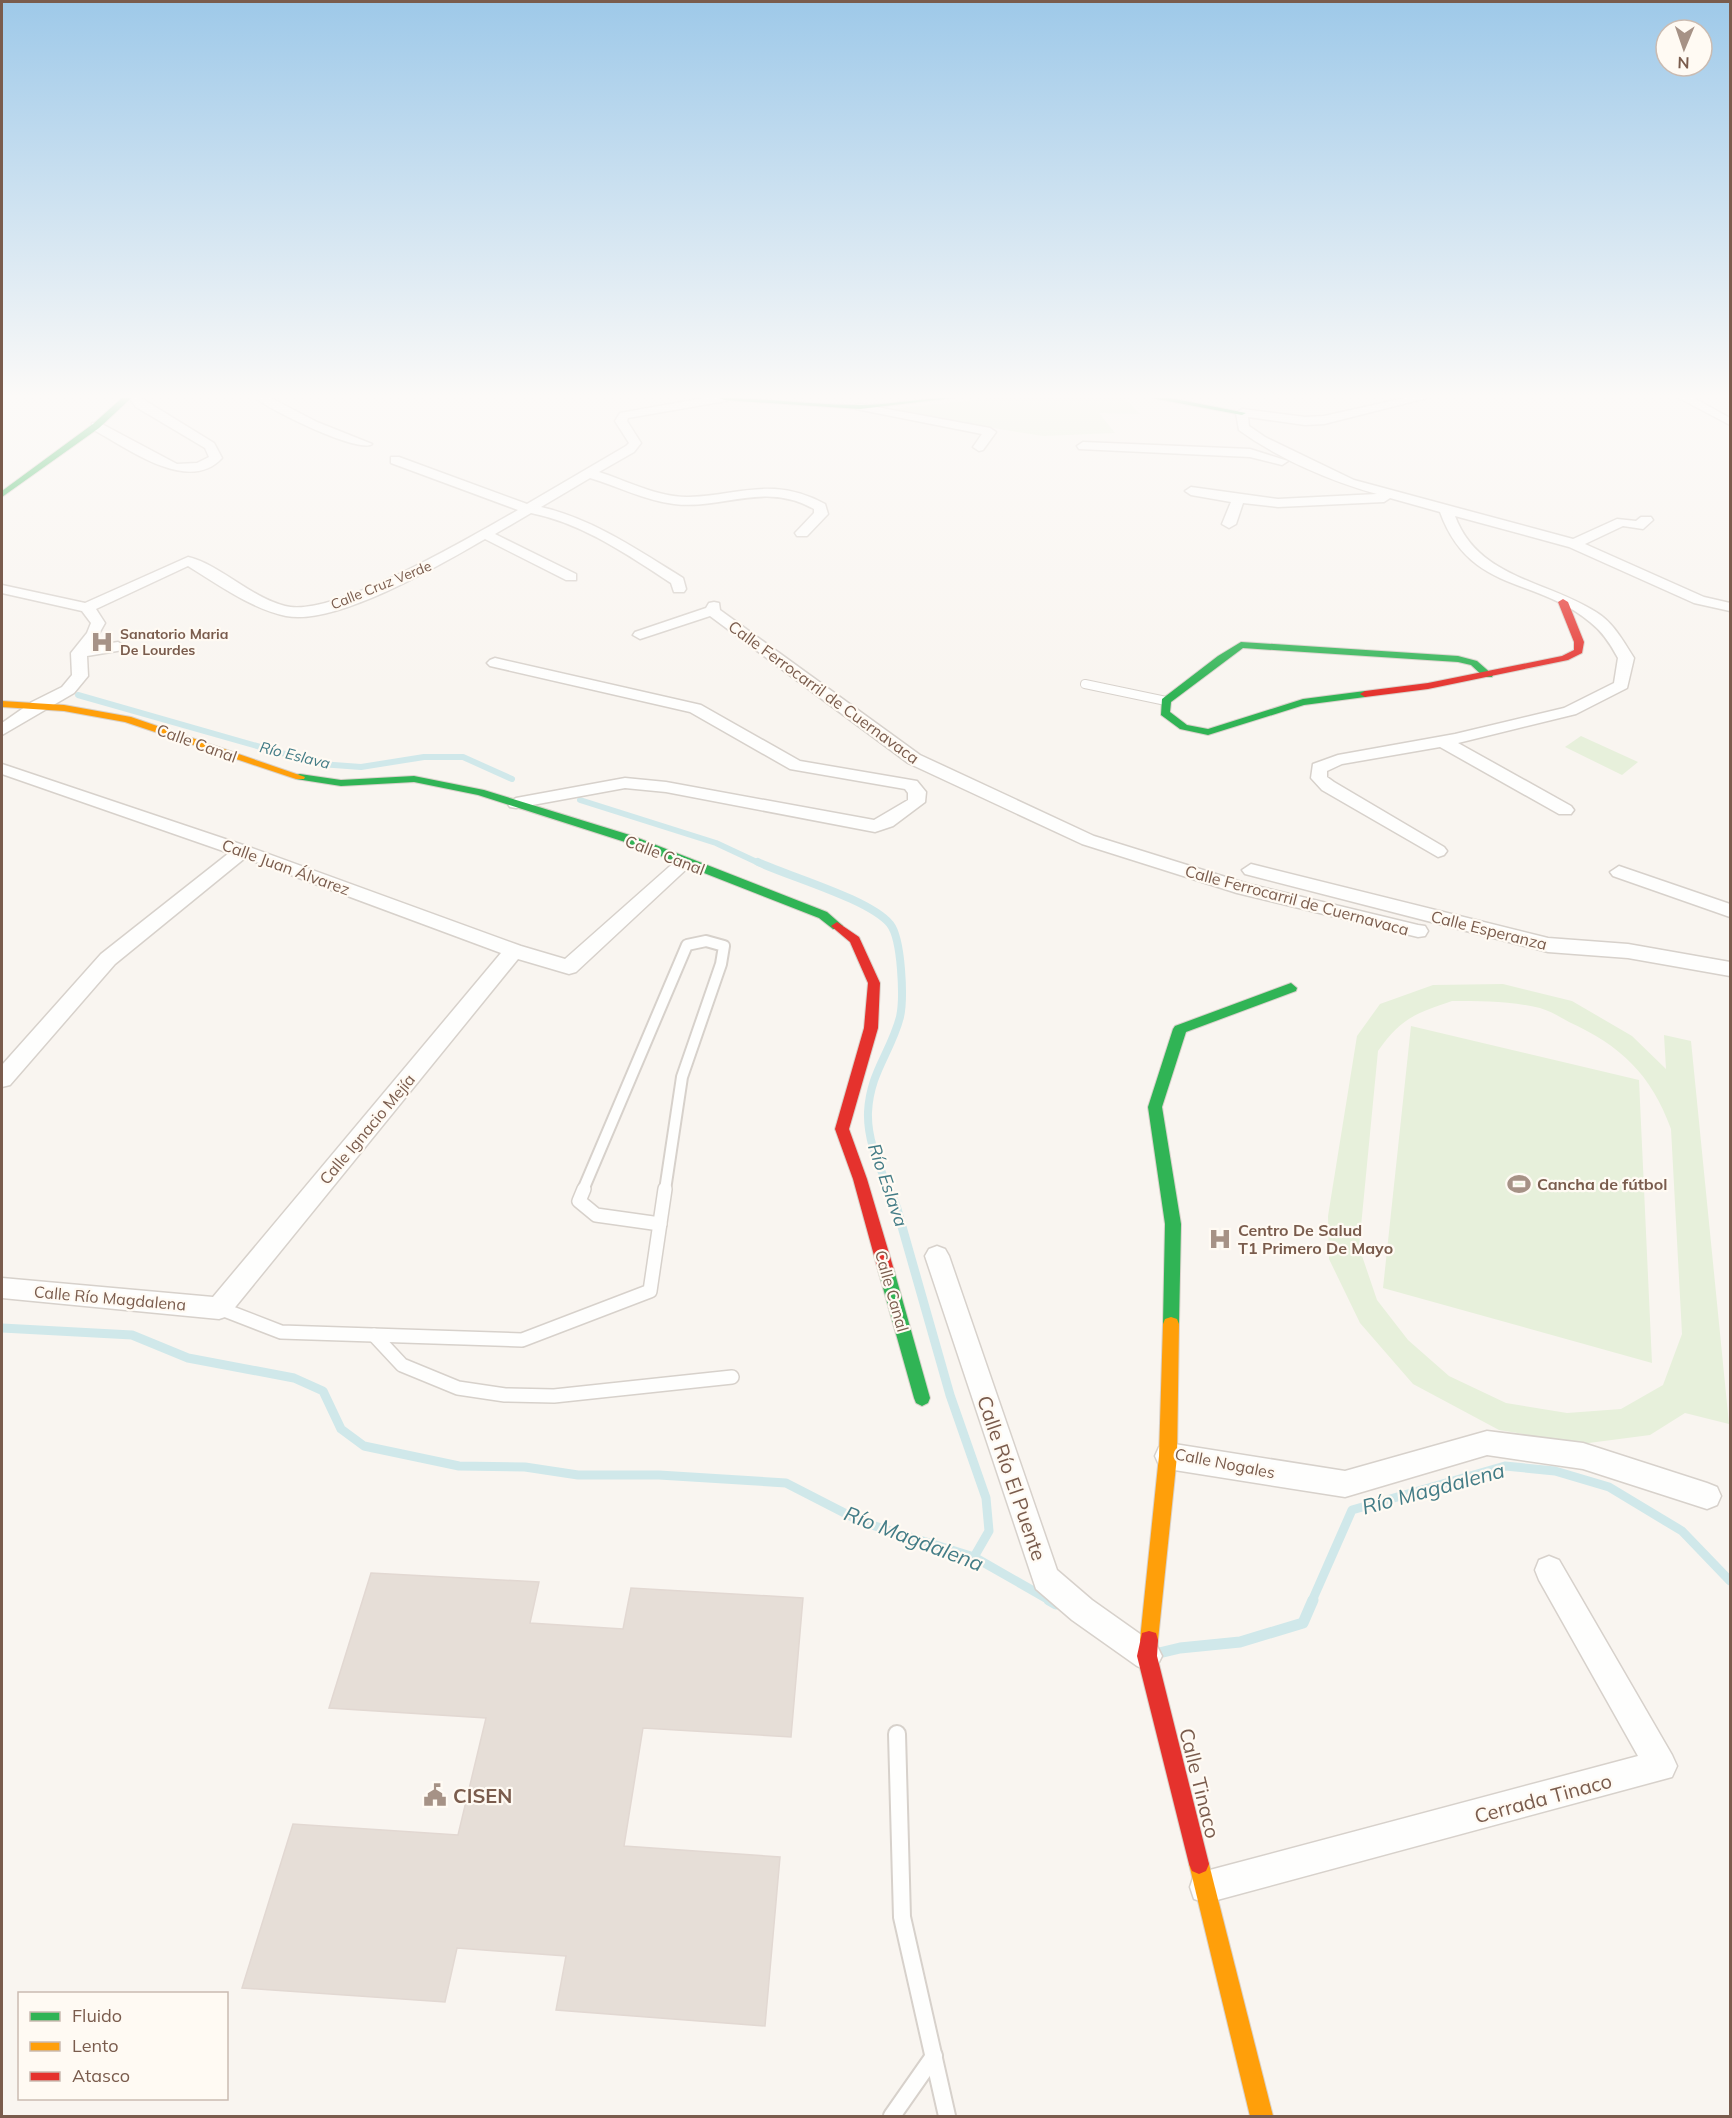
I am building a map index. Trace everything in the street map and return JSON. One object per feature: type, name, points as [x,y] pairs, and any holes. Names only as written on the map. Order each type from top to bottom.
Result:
[{"type":"street","points":[[498,497],[590,531],[647,561],[678,581],[679,589]]},
{"type":"street","name":"Calle Cruz Verde","points":[[87,608],[188,561],[274,609],[303,613],[348,602],[435,563],[551,497]]},
{"type":"street","points":[[666,497],[680,501],[712,497]]},
{"type":"street","points":[[796,497],[804,498],[820,507],[821,514],[802,532]]},
{"type":"street","points":[[1225,497],[1278,503],[1396,497],[1574,544],[1699,600],[1731,607]]},
{"type":"street","points":[[1229,524],[1238,499]]},
{"type":"street","points":[[1438,851],[1328,786],[1319,778],[1319,768],[1338,760],[1442,741],[1570,711],[1621,685],[1626,658],[1609,630],[1590,615],[1494,571],[1476,558],[1449,525],[1446,510]]},
{"type":"street","points":[[1574,544],[1622,522],[1638,526],[1646,520]]},
{"type":"street","points":[[485,534],[572,577]]},
{"type":"street","points":[[2,589],[87,608],[98,623],[94,634],[79,653],[80,676],[68,690],[38,705],[2,730]]},
{"type":"street","points":[[1488,675],[1474,663],[1458,659],[1241,645],[1218,658],[1191,684],[1166,701],[1165,713],[1179,726],[1193,732],[1208,732],[1303,702],[1428,686],[1488,675],[1565,658],[1579,651],[1580,642],[1563,602]]},
{"type":"street","name":"Calle Ferrocarril de Cuernavaca","points":[[640,635],[713,609],[914,759],[1088,840],[1244,889],[1418,932]]},
{"type":"street","points":[[79,653],[118,646]]},
{"type":"street","points":[[495,663],[695,708],[712,715],[782,759],[796,765],[911,785],[917,792],[916,802],[887,822],[875,826],[666,787],[625,783],[516,803]]},
{"type":"street","name":"Calle Canal","points":[[2,704],[38,705],[128,719],[244,760],[314,781],[348,784],[427,780],[569,818],[823,915],[855,940],[874,983],[871,1028],[842,1129],[860,1179],[922,1398]]},
{"type":"street","points":[[1442,741],[1564,810]]},
{"type":"street","name":"Calle Juan Álvarez","points":[[2,769],[243,851],[514,951],[569,967],[684,862]]},
{"type":"street","points":[[2,1079],[108,959],[243,851]]},
{"type":"street","name":"Calle Esperanza","points":[[1251,870],[1548,945],[1628,951],[1731,969]]},
{"type":"street","points":[[1619,872],[1731,911]]},
{"type":"street","name":"Calle Ignacio Mejía","points":[[219,1308],[514,951]]},
{"type":"street","name":"Calle Nogales","points":[[1291,988],[1180,1029],[1155,1107],[1173,1224],[1168,1456],[1345,1484],[1487,1443],[1583,1456],[1707,1496]]},
{"type":"street","name":"Calle Río El Puente","points":[[937,1256],[1046,1579],[1082,1610],[1147,1656]]},
{"type":"street","name":"Calle Río Magdalena","points":[[2,1288],[219,1308]]},
{"type":"street","name":"Calle Tinaco","points":[[1168,1456],[1147,1656],[1262,2116]]},
{"type":"street","name":"Cerrada Tinaco","points":[[1206,1887],[1661,1766],[1549,1570]]},
{"type":"lane","points":[[1085,684],[1166,701]]},
{"type":"lane","points":[[219,1308],[281,1332],[522,1340],[650,1291],[682,1077],[721,964],[724,946],[715,942],[700,941],[687,945],[579,1201],[596,1215],[660,1224]]},
{"type":"lane","points":[[374,1335],[402,1365],[458,1388],[505,1395],[555,1396],[732,1377]]},
{"type":"lane","points":[[897,1734],[903,1917],[947,2116]]},
{"type":"lane","points":[[892,2116],[934,2056]]},
{"type":"green space","points":[[1581,736],[1638,762],[1622,775],[1565,747]]},
{"type":"green space","points":[[1503,984],[1572,1001],[1632,1036],[1666,1069],[1664,1035],[1691,1041],[1729,1424],[1685,1413],[1650,1435],[1581,1444],[1499,1430],[1413,1384],[1360,1323],[1329,1259],[1328,1216],[1357,1036],[1380,1004],[1433,985]],"holes":[[[1452,1001],[1485,1001],[1540,1008],[1587,1031],[1619,1052],[1644,1077],[1654,1092],[1671,1129],[1682,1334],[1663,1385],[1621,1409],[1567,1413],[1506,1403],[1449,1376],[1408,1340],[1377,1300],[1359,1247],[1378,1051],[1394,1031],[1410,1018]]]},
{"type":"green space","name":"Cancha de fútbol","points":[[1411,1026],[1639,1080],[1652,1363],[1383,1288]]},
{"type":"building","points":[[371,1573],[539,1582],[530,1623],[623,1629],[631,1588],[803,1598],[791,1737],[643,1728],[624,1846],[780,1857],[765,2026],[556,2010],[566,1956],[457,1948],[445,2002],[242,1988],[293,1824],[458,1835],[486,1718],[329,1708]]},
{"type":"waterway","name":"Río Eslava","points":[[78,695],[320,764],[361,767],[424,757],[463,757],[512,779]]},
{"type":"waterway","name":"Río Eslava","points":[[580,800],[716,843],[761,864]]},
{"type":"waterway","name":"Río Eslava","points":[[758,862],[865,906],[880,915],[890,924],[894,932],[901,969],[900,1017],[873,1085],[868,1112],[872,1142],[889,1190]]},
{"type":"waterway","name":"Río Eslava","points":[[889,1189],[897,1209],[950,1395],[986,1498],[989,1531],[974,1557]]},
{"type":"waterway","name":"Río Magdalena","points":[[2,1328],[132,1335],[188,1358],[294,1378],[323,1391],[341,1429],[364,1446],[459,1466],[525,1467],[578,1475],[659,1475],[786,1483],[862,1522],[974,1557]]},
{"type":"waterway","name":"Río Magdalena","points":[[1312,1601],[1352,1510],[1505,1466],[1555,1471],[1609,1487],[1682,1531],[1730,1581]]},
{"type":"waterway","name":"Río Magdalena","points":[[974,1557],[1051,1601]]},
{"type":"waterway","name":"Río Magdalena","points":[[1049,1600],[1056,1604]]},
{"type":"waterway","name":"Río Magdalena","points":[[1159,1653],[1180,1648],[1240,1642],[1303,1623],[1313,1600]]},
{"type":"traffic: fast","points":[[1365,694],[1303,702],[1208,732],[1184,727],[1165,713],[1166,701],[1241,645],[1458,659],[1474,663],[1488,675]]},
{"type":"traffic: fast","points":[[300,777],[341,783],[414,779],[480,792],[629,839],[823,915],[837,926]]},
{"type":"traffic: fast","points":[[1171,1324],[1173,1224],[1155,1107],[1180,1029],[1291,988]]},
{"type":"traffic: fast","points":[[886,1270],[922,1398]]},
{"type":"traffic: slow","points":[[2,704],[64,708],[127,719],[300,777]]},
{"type":"traffic: slow","points":[[1149,1640],[1168,1456],[1171,1324]]},
{"type":"traffic: slow","points":[[1199,1864],[1262,2116]]},
{"type":"traffic: jam","points":[[1365,694],[1428,686],[1565,658],[1579,651],[1579,642],[1563,602]]},
{"type":"traffic: jam","points":[[837,926],[855,940],[874,983],[871,1028],[842,1129],[860,1179],[886,1270]]},
{"type":"traffic: jam","points":[[1149,1640],[1147,1656],[1199,1864]]},
{"type":"place","name":"Sanatorio Maria De Lourdes","points":[[102,642]]},
{"type":"place","name":"Cancha de fútbol","points":[[1519,1184]]},
{"type":"place","name":"Centro De Salud T1 Primero De Mayo","points":[[1220,1239]]},
{"type":"place","name":"CISEN","points":[[435,1795]]}]
